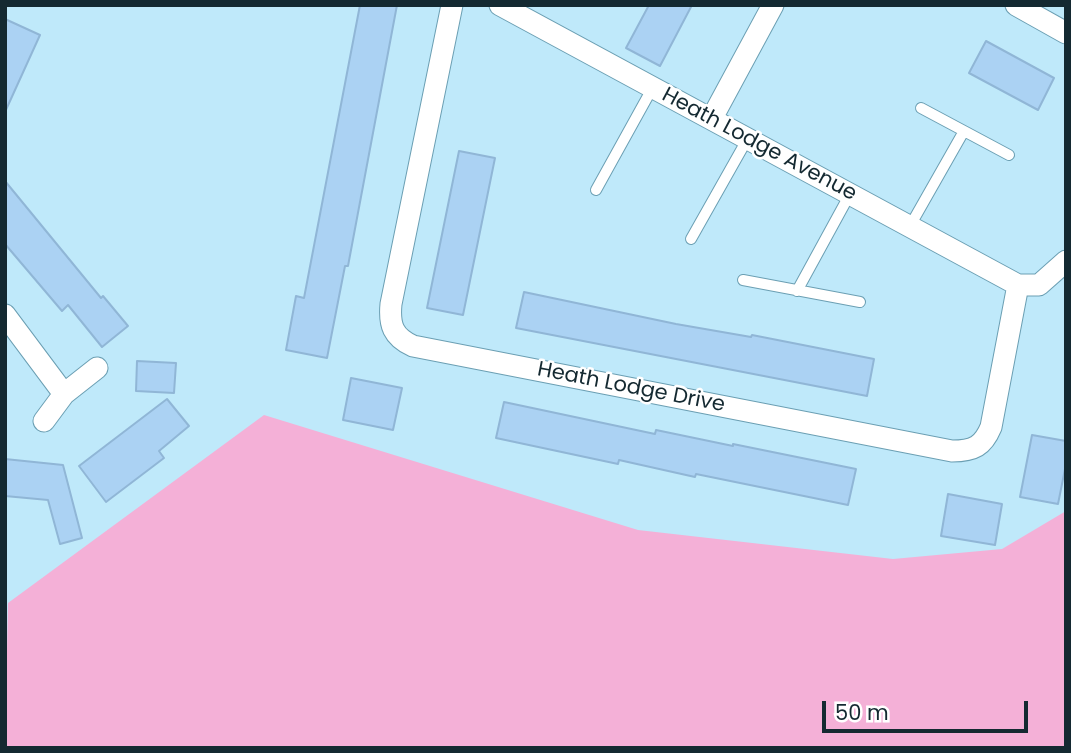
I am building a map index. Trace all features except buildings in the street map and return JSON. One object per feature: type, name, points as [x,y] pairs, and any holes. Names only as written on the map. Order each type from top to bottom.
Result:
[{"type":"street","name":"Heath Lodge Drive","points":[[452,5],[391,304],[390,318],[400,340],[413,346],[952,452],[966,451],[977,448],[986,439],[991,427],[1018,285]]},
{"type":"street","name":"Heath Lodge Avenue","points":[[500,5],[1018,285]]},
{"type":"street","points":[[712,118],[773,5]]},
{"type":"street","points":[[1016,5],[1066,33]]},
{"type":"street","points":[[1018,285],[1039,285],[1066,261]]},
{"type":"street","points":[[5,315],[64,394]]},
{"type":"street","points":[[44,421],[64,394],[97,368]]},
{"type":"lane","points":[[596,190],[653,87]]},
{"type":"lane","points":[[921,108],[1009,155]]},
{"type":"lane","points":[[911,226],[964,131]]},
{"type":"lane","points":[[691,239],[748,138]]},
{"type":"lane","points":[[797,290],[850,194]]},
{"type":"lane","points":[[743,280],[860,302]]},
{"type":"shaded area","points":[[264,415],[638,530],[893,559],[1002,549],[1066,511],[1066,748],[5,748],[8,603]]}]
